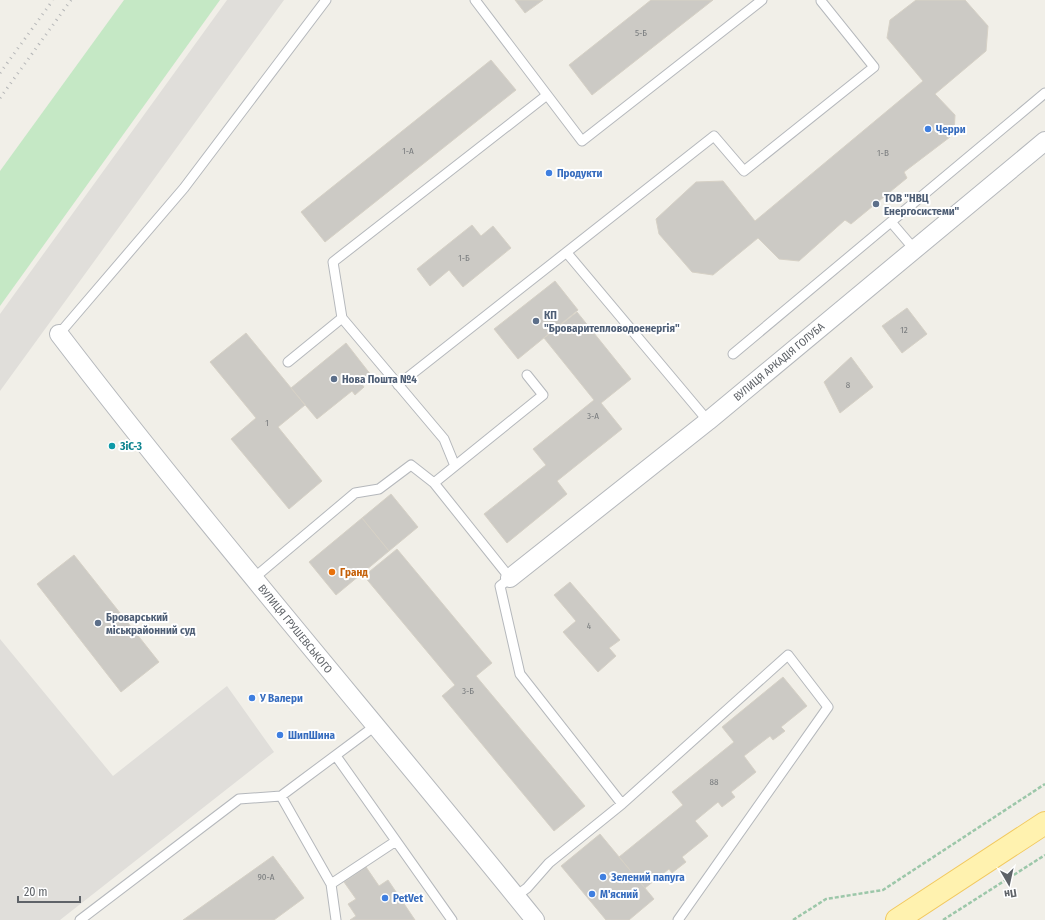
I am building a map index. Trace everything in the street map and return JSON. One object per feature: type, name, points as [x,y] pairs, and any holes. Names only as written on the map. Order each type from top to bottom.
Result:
[{"type":"main road","points":[[897,920],[1045,823]]},
{"type":"street","name":"ВУЛИЦЯ АРКАДІЯ ГОЛУБА","points":[[510,578],[708,421],[1045,141]]},
{"type":"street","name":"ВУЛИЦЯ ГРУШЕВСЬКОГО","points":[[59,334],[122,415],[254,578],[535,920]]},
{"type":"lane","points":[[59,334],[188,183],[326,0]]},
{"type":"lane","points":[[474,0],[582,141],[762,0]]},
{"type":"lane","points":[[398,385],[714,136],[744,171],[874,67],[820,0]]},
{"type":"lane","points":[[733,354],[1045,93]]},
{"type":"lane","points":[[455,466],[444,439],[342,318],[333,262],[547,96]]},
{"type":"lane","points":[[890,222],[915,250]]},
{"type":"lane","points":[[567,252],[708,421]]},
{"type":"lane","points":[[288,362],[342,318]]},
{"type":"lane","points":[[434,483],[544,395],[527,375]]},
{"type":"lane","points":[[254,578],[355,493],[379,488],[412,464],[434,483],[510,578],[500,586],[520,674],[622,804]]},
{"type":"lane","points":[[516,896],[527,888],[549,863],[622,804],[788,655],[828,707],[678,920]]},
{"type":"lane","points":[[80,920],[239,799],[281,796],[375,726]]},
{"type":"lane","points":[[336,756],[452,920]]},
{"type":"lane","points":[[281,796],[331,884],[336,920]]},
{"type":"lane","points":[[331,884],[396,841]]},
{"type":"path","points":[[793,920],[826,899],[883,890],[1045,784]]},
{"type":"path","points":[[943,920],[1045,855]]},
{"type":"shaded area","points":[[227,0],[284,0],[0,391],[0,314]]},
{"type":"shaded area","points":[[0,639],[113,776],[227,686],[274,752],[60,920],[0,920]]},
{"type":"green space","points":[[124,0],[220,0],[0,306],[0,171]]},
{"type":"building","points":[[515,0],[543,0],[525,13]]},
{"type":"building","points":[[651,0],[713,0],[592,95],[569,65]]},
{"type":"building","points":[[916,0],[965,0],[988,26],[986,51],[935,94],[955,115],[954,134],[904,172],[907,178],[851,224],[845,220],[799,261],[779,259],[758,238],[713,275],[692,272],[659,234],[656,219],[696,182],[723,181],[755,221],[923,81],[887,38],[890,20]]},
{"type":"building","points":[[491,60],[516,90],[325,242],[301,212]]},
{"type":"building","points":[[472,225],[481,236],[493,226],[511,248],[463,287],[449,270],[430,286],[417,269]]},
{"type":"building","name":"КП \"Броваритепловодоенергія\"","points":[[555,281],[578,310],[518,359],[494,329]]},
{"type":"building","points":[[907,308],[927,334],[902,353],[882,326]]},
{"type":"building","points":[[577,312],[631,379],[601,403],[622,429],[557,481],[567,494],[507,543],[484,514],[546,465],[533,449],[594,400],[544,338]]},
{"type":"building","points":[[246,333],[305,405],[278,427],[322,481],[289,509],[231,439],[256,418],[210,362]]},
{"type":"building","name":"Нова Пошта №4","points":[[346,343],[371,375],[361,383],[364,387],[355,395],[352,391],[317,419],[291,388]]},
{"type":"building","points":[[851,357],[873,387],[840,413],[824,382]]},
{"type":"building","points":[[391,494],[418,527],[389,551],[362,518]]},
{"type":"building","points":[[362,518],[389,551],[336,595],[309,562]]},
{"type":"building","points":[[397,549],[492,663],[476,676],[585,806],[554,831],[442,696],[455,685],[364,576]]},
{"type":"building","name":"Броварський міськрайонний суд","points":[[74,555],[159,662],[121,692],[37,584]]},
{"type":"building","points":[[570,582],[620,640],[609,648],[616,656],[598,672],[563,632],[576,621],[554,595]]},
{"type":"building","points":[[783,677],[807,706],[781,727],[785,731],[773,740],[770,736],[744,756],[756,772],[731,792],[735,797],[722,807],[718,802],[695,821],[708,836],[682,857],[686,862],[672,873],[669,869],[645,888],[619,857],[683,805],[672,792],[734,742],[722,727]]},
{"type":"building","name":"Зелений папуга","points":[[600,834],[654,899],[629,920],[606,920],[561,866]]},
{"type":"building","points":[[273,856],[304,898],[274,920],[183,920]]},
{"type":"building","points":[[366,867],[379,886],[388,880],[415,920],[350,920],[356,916],[348,904],[356,899],[344,882]]},
{"type":"railway","points":[[0,73],[53,0]]},
{"type":"railway","points":[[0,98],[71,0]]},
{"type":"place","name":"Черри","points":[[928,129]]},
{"type":"place","name":"Продукти","points":[[549,173]]},
{"type":"place","name":"ТОВ \"НВЦ Енергосистеми\"","points":[[876,204]]},
{"type":"place","name":"КП \"Броваритепловодоенергія\"","points":[[536,321]]},
{"type":"place","name":"Нова Пошта №4","points":[[334,379]]},
{"type":"place","name":"ЗіС-3","points":[[112,446]]},
{"type":"place","name":"Гранд","points":[[332,572]]},
{"type":"place","name":"Броварський міськрайонний суд","points":[[98,623]]},
{"type":"place","name":"У Валери","points":[[252,698]]},
{"type":"place","name":"ШипШина","points":[[280,735]]},
{"type":"place","name":"Зелений папуга","points":[[603,877]]},
{"type":"place","name":"М'ясний","points":[[592,894]]},
{"type":"place","name":"PetVet","points":[[385,898]]}]
